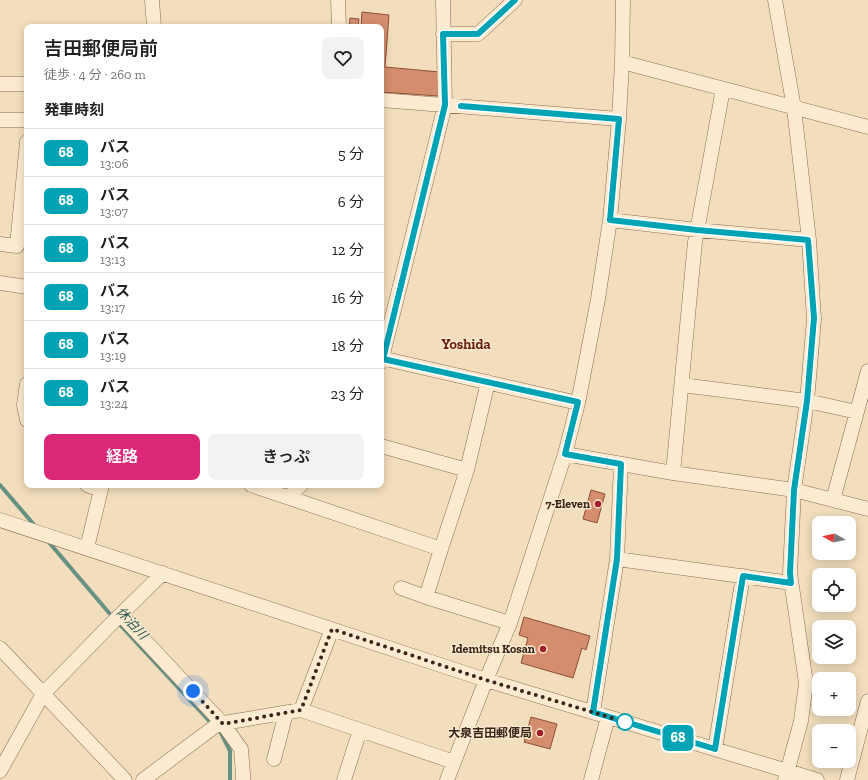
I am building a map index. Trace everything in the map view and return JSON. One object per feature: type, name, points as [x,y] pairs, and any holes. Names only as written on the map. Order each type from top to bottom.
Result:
[{"type":"street","points":[[152,0],[154,24]]},
{"type":"street","points":[[338,0],[339,24]]},
{"type":"street","points":[[384,352],[445,105],[442,0]]},
{"type":"street","points":[[443,34],[478,34],[515,0]]},
{"type":"street","points":[[447,780],[510,623],[565,454],[578,402],[598,299],[610,220],[619,119],[623,0]]},
{"type":"street","points":[[775,0],[794,108],[808,240],[814,318],[807,401],[794,490],[790,573],[806,684],[801,721],[786,776]]},
{"type":"street","points":[[622,62],[868,127]]},
{"type":"street","points":[[0,84],[24,84]]},
{"type":"street","points":[[673,473],[697,230],[723,89]]},
{"type":"street","points":[[384,100],[619,119]]},
{"type":"street","points":[[0,120],[24,120]]},
{"type":"street","points":[[0,244],[17,246],[24,195]]},
{"type":"street","points":[[610,220],[697,230],[808,240]]},
{"type":"street","points":[[0,283],[24,287]]},
{"type":"street","points":[[384,360],[578,402]]},
{"type":"street","points":[[833,500],[868,371]]},
{"type":"street","points":[[426,597],[466,470],[488,382]]},
{"type":"street","points":[[682,385],[807,401],[857,412]]},
{"type":"street","points":[[384,447],[466,470]]},
{"type":"street","points":[[565,454],[673,473],[794,490],[868,509]]},
{"type":"street","points":[[593,712],[617,559],[621,464]]},
{"type":"street","points":[[87,548],[101,488]]},
{"type":"street","points":[[261,488],[441,549]]},
{"type":"street","points":[[289,498],[298,488]]},
{"type":"street","points":[[0,520],[486,680],[715,749],[786,776],[817,780]]},
{"type":"street","points":[[617,559],[791,583]]},
{"type":"street","points":[[0,771],[43,694],[163,573]]},
{"type":"street","points":[[715,749],[743,576]]},
{"type":"street","points":[[401,588],[510,623]]},
{"type":"street","points":[[121,615],[221,724],[241,748],[243,780]]},
{"type":"street","points":[[301,710],[332,629]]},
{"type":"street","points":[[0,648],[125,780]]},
{"type":"street","points":[[846,780],[868,700]]},
{"type":"street","points":[[143,780],[221,724],[301,710],[454,762]]},
{"type":"street","points":[[274,759],[286,713]]},
{"type":"street","points":[[591,780],[608,717]]},
{"type":"street","points":[[344,780],[360,730]]},
{"type":"building","points":[[362,12],[389,15],[385,67],[440,72],[438,96],[384,92],[384,24],[361,24]]},
{"type":"building","points":[[350,18],[359,19],[358,24],[349,24]]},
{"type":"building","points":[[591,490],[605,494],[597,523],[583,519]]},
{"type":"building","points":[[524,617],[590,636],[586,650],[582,648],[573,678],[521,663],[528,638],[519,635]]},
{"type":"building","points":[[531,717],[557,724],[550,749],[524,742]]},
{"type":"waterway","name":"休泊川","points":[[0,485],[36,527]]},
{"type":"waterway","name":"休泊川","points":[[47,540],[110,614],[212,724]]},
{"type":"waterway","name":"休泊川","points":[[221,733],[230,751],[230,780]]},
{"type":"bus line","name":"68","points":[[384,355],[445,105],[443,34],[478,34],[515,0]]},
{"type":"bus line","name":"68","points":[[384,359],[578,402],[565,454],[621,464],[617,559],[593,712],[715,749],[743,576],[791,583],[790,573],[794,490],[807,401],[814,318],[808,240],[697,230],[610,220],[619,119],[461,106]]},
{"type":"place","name":"7-Eleven","points":[[598,504]]},
{"type":"place","name":"Idemitsu Kosan","points":[[543,649]]},
{"type":"place","name":"大泉吉田郵便局","points":[[540,733]]},
{"type":"district","name":"Yoshida","points":[[466,344]]},
{"type":"route","points":[[193,691],[223,724],[301,710],[332,629],[486,680],[625,722]]}]
